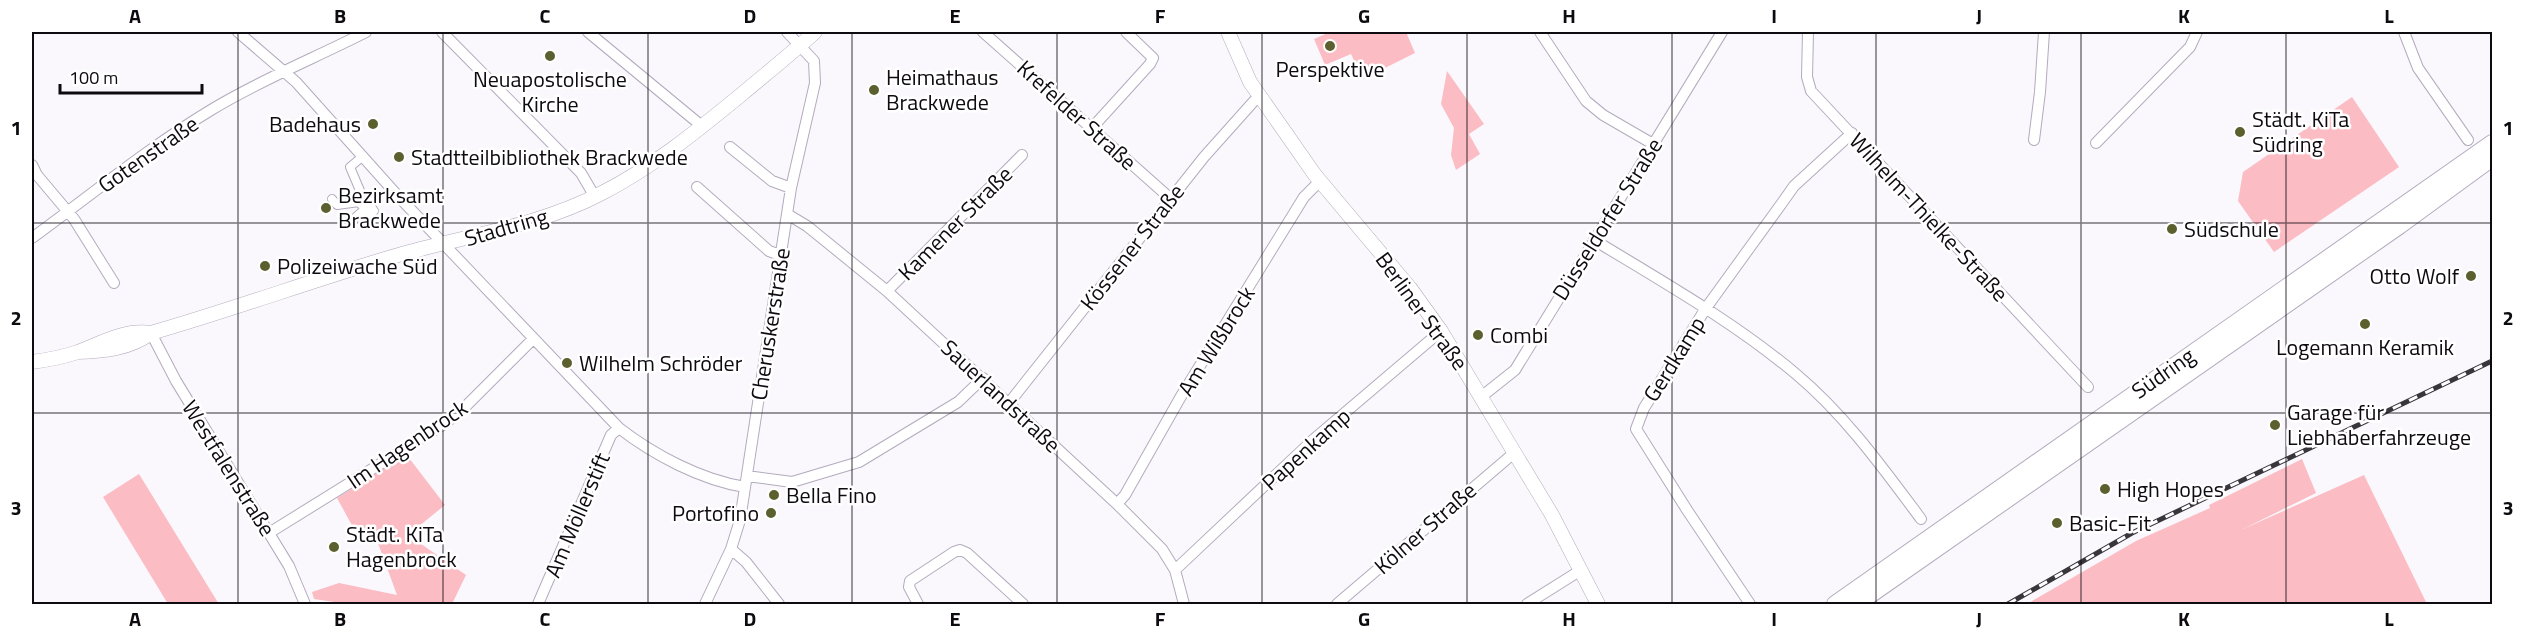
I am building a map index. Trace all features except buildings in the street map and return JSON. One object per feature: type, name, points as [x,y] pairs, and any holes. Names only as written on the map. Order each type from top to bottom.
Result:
[{"type":"main road","name":"Südring","points":[[1835,604],[2493,143]]},
{"type":"main road","name":"Südring","points":[[1857,604],[2493,158]]},
{"type":"street","points":[[238,32],[285,72],[362,157],[619,428],[647,447],[690,470],[746,482],[792,482],[859,462],[958,402],[983,378]]},
{"type":"street","name":"Gotenstraße","points":[[32,238],[184,127],[236,96],[366,32]]},
{"type":"street","points":[[442,32],[581,173],[595,197]]},
{"type":"street","points":[[588,32],[703,127]]},
{"type":"street","name":"Cheruskerstraße","points":[[705,604],[731,549],[740,520],[791,188],[816,75],[814,61],[787,32]]},
{"type":"street","name":"Stadtring","points":[[32,362],[78,352],[114,348],[141,340],[151,333],[256,302],[382,260],[538,220],[595,197],[635,175],[703,127],[815,32]]},
{"type":"street","name":"Krefelder Straße","points":[[983,32],[1171,199]]},
{"type":"street","points":[[1092,129],[1153,58],[1126,32]]},
{"type":"street","name":"Berliner Straße","points":[[1228,32],[1244,71],[1320,181],[1410,288],[1441,331],[1552,514],[1598,604]]},
{"type":"street","points":[[1540,32],[1586,101],[1603,115],[1653,144]]},
{"type":"street","name":"Düsseldorfer Straße","points":[[1481,397],[1515,370],[1722,32]]},
{"type":"street","name":"Wilhelm-Thielke-Straße","points":[[1808,32],[1807,78],[1811,91],[2088,387]]},
{"type":"street","points":[[2034,140],[2044,32]]},
{"type":"street","points":[[2096,143],[2190,47],[2197,32]]},
{"type":"street","points":[[2404,32],[2418,68],[2468,140]]},
{"type":"street","name":"Kössener Straße","points":[[1009,402],[1204,157],[1254,101],[1261,97]]},
{"type":"street","name":"Gerdkamp","points":[[1750,604],[1686,510],[1636,429],[1644,408],[1706,308],[1794,186],[1852,133]]},
{"type":"street","points":[[730,147],[772,181],[791,188]]},
{"type":"street","name":"Kamener Straße","points":[[887,291],[1022,155]]},
{"type":"street","points":[[362,157],[350,167],[361,194],[362,206],[376,222]]},
{"type":"street","points":[[32,165],[68,212],[114,283]]},
{"type":"street","name":"Am Wißbrock","points":[[1117,504],[1125,495],[1180,398],[1304,197],[1320,181]]},
{"type":"street","points":[[697,188],[769,251],[780,255]]},
{"type":"street","points":[[332,199],[337,205],[362,206],[372,208],[374,211]]},
{"type":"street","points":[[348,224],[362,206]]},
{"type":"street","name":"Sauerlandstraße","points":[[787,214],[807,226],[887,291],[1117,504],[1162,549],[1174,570],[1184,604]]},
{"type":"street","points":[[1594,240],[1706,308],[1767,350],[1798,375],[1834,409],[1869,450],[1921,519]]},
{"type":"street","name":"Papenkamp","points":[[1174,570],[1314,439],[1441,331]]},
{"type":"street","name":"Westfalenstraße","points":[[151,333],[176,381],[289,566],[305,604]]},
{"type":"street","name":"Im Hagenbrock","points":[[269,533],[446,423],[533,339]]},
{"type":"street","name":"Stadtring","points":[[32,368],[54,358]]},
{"type":"street","name":"Am Möllerstift","points":[[538,604],[611,435],[619,428]]},
{"type":"street","name":"Kölner Straße","points":[[1336,604],[1514,453]]},
{"type":"street","points":[[731,549],[746,562],[779,604]]},
{"type":"street","points":[[918,604],[909,587],[910,581],[960,550],[967,553],[1023,604]]},
{"type":"street","points":[[1527,604],[1581,570]]},
{"type":"shaded area","points":[[1330,32],[1406,32],[1415,53],[1363,79],[1351,54],[1325,65],[1314,39]]},
{"type":"shaded area","points":[[1447,71],[1484,124],[1469,134],[1480,154],[1456,170],[1451,155],[1454,128],[1441,104]]},
{"type":"shaded area","points":[[2352,97],[2399,167],[2274,252],[2238,201],[2243,172]]},
{"type":"shaded area","points":[[406,454],[445,505],[408,535],[466,575],[452,604],[348,604],[314,599],[312,592],[339,583],[397,595],[375,535],[354,529],[337,498]]},
{"type":"shaded area","points":[[2302,459],[2316,493],[2243,529],[2364,475],[2427,604],[2027,604],[2136,541],[2210,508],[2209,505]]},
{"type":"shaded area","points":[[139,474],[219,604],[168,604],[103,497]]},
{"type":"railway","points":[[2008,604],[2132,533],[2492,361]]},
{"type":"place","name":"Perspektive","points":[[1330,46]]},
{"type":"place","name":"Neuapostolische Kirche","points":[[550,56]]},
{"type":"place","name":"Heimathaus Brackwede","points":[[874,90]]},
{"type":"place","name":"Badehaus","points":[[373,124]]},
{"type":"place","name":"Städt. KiTa Südring","points":[[2240,132]]},
{"type":"place","name":"Stadtteilbibliothek Brackwede","points":[[399,157]]},
{"type":"place","name":"Bezirksamt Brackwede","points":[[326,208]]},
{"type":"place","name":"Südschule","points":[[2172,229]]},
{"type":"place","name":"Polizeiwache Süd","points":[[265,266]]},
{"type":"place","name":"Otto Wolf","points":[[2471,276]]},
{"type":"place","name":"Logemann Keramik","points":[[2365,324]]},
{"type":"place","name":"Combi","points":[[1478,335]]},
{"type":"place","name":"Wilhelm Schröder","points":[[567,363]]},
{"type":"place","name":"Garage für Liebhaberfahrzeuge","points":[[2275,425]]},
{"type":"place","name":"High Hopes","points":[[2105,489]]},
{"type":"place","name":"Bella Fino","points":[[774,495]]},
{"type":"place","name":"Portofino","points":[[771,513]]},
{"type":"place","name":"Basic-Fit","points":[[2057,523]]},
{"type":"place","name":"Städt. KiTa Hagenbrock","points":[[334,547]]}]
